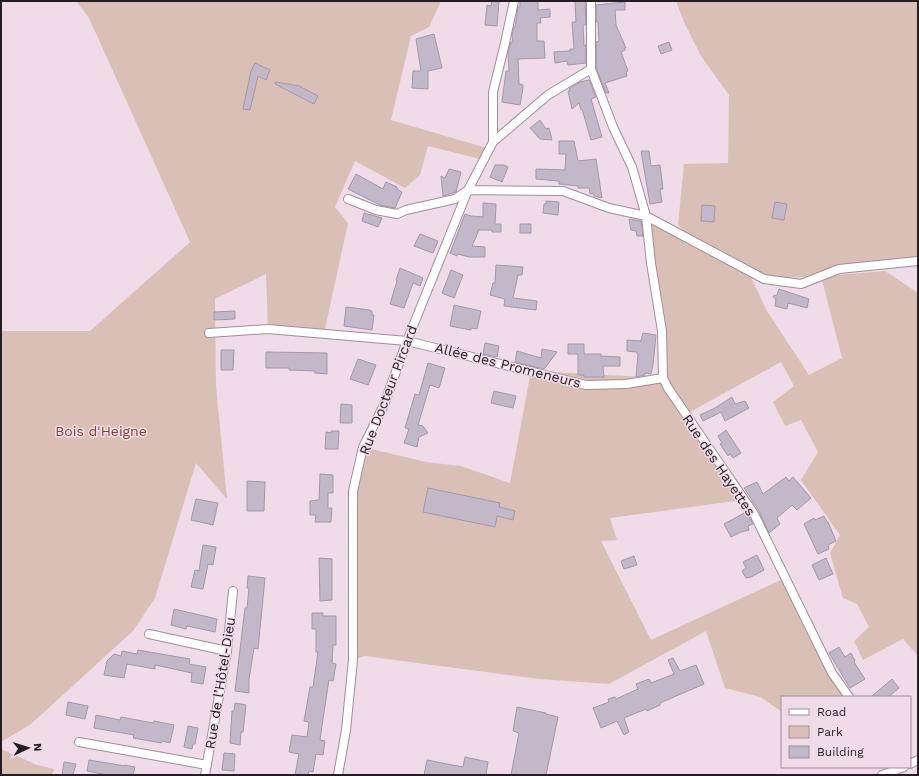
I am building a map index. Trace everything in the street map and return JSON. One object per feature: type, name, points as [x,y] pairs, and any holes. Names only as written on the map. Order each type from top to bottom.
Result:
[{"type":"street","points":[[493,142],[493,92],[514,1]]},
{"type":"street","points":[[591,1],[591,69]]},
{"type":"street","name":"Rue Docteur Pircard","points":[[338,775],[346,730],[353,660],[353,491],[363,447],[384,405],[407,340],[468,190],[493,142],[548,95],[591,69]]},
{"type":"street","name":"Rue des Hayettes","points":[[591,69],[613,127],[632,167],[646,216],[651,263],[662,331],[663,378],[668,388],[754,514],[832,673],[848,696]]},
{"type":"street","points":[[348,199],[376,210],[398,214],[406,210],[455,198],[468,190],[564,191],[609,208],[646,216],[764,279],[801,284],[839,269],[918,261]]},
{"type":"street","name":"Allée des Promeneurs","points":[[209,333],[268,329],[407,340],[586,384],[626,384],[663,378]]},
{"type":"street","name":"Rue de l’Hôtel-Dieu","points":[[205,775],[227,651],[233,591]]},
{"type":"street","points":[[148,634],[227,651]]},
{"type":"street","points":[[79,742],[207,765]]},
{"type":"street","points":[[882,775],[899,768]]},
{"type":"green space","name":"Bois d'Heigne","points":[[76,1],[441,1],[429,27],[411,36],[391,120],[490,149],[484,160],[428,146],[420,175],[405,188],[355,161],[335,207],[348,223],[325,329],[268,329],[266,274],[215,299],[216,386],[227,499],[196,463],[155,598],[133,631],[31,724],[1,742],[1,331],[90,331],[190,242],[89,18]]},
{"type":"green space","points":[[676,1],[918,1],[918,261],[852,268],[824,276],[885,271],[918,293],[918,656],[903,639],[863,660],[854,641],[869,627],[857,604],[843,598],[830,553],[840,535],[801,480],[818,452],[801,420],[785,426],[773,402],[794,386],[781,362],[690,412],[677,398],[743,500],[610,518],[617,540],[601,541],[651,640],[785,578],[848,696],[781,696],[781,711],[760,697],[725,688],[706,631],[609,684],[539,679],[365,656],[353,660],[353,491],[363,447],[426,462],[461,466],[510,483],[531,371],[663,378],[646,216],[695,242],[678,225],[684,164],[728,163],[729,95],[701,56],[684,22]],"holes":[[[748,271],[764,279],[821,276],[842,358],[809,375],[767,311]]]},
{"type":"green space","points":[[1,749],[37,765],[54,769],[52,775],[1,775]]},
{"type":"building","points":[[492,1],[499,1],[497,26],[485,25],[487,5],[491,6]]},
{"type":"building","points":[[520,1],[538,1],[538,10],[550,9],[550,17],[540,18],[541,23],[537,23],[537,41],[544,41],[545,58],[518,59],[519,84],[523,85],[520,105],[502,102],[506,71],[509,71],[508,54],[511,42],[513,42],[512,35],[515,27],[518,7],[520,7]]},
{"type":"building","points":[[575,1],[585,1],[586,25],[583,25],[584,46],[586,45],[586,63],[568,65],[567,61],[555,63],[554,52],[570,51],[570,49],[574,49],[572,22],[576,22]]},
{"type":"building","points":[[625,2],[625,10],[615,10],[616,25],[626,48],[624,48],[625,50],[621,52],[628,71],[626,72],[627,76],[605,83],[609,93],[606,93],[596,68],[596,42],[599,41],[598,22],[596,22],[596,5]]},
{"type":"building","points":[[434,34],[442,68],[428,71],[428,89],[412,88],[413,71],[421,71],[416,39]]},
{"type":"building","points":[[669,42],[672,50],[661,54],[658,46]]},
{"type":"building","points":[[255,63],[270,70],[266,80],[258,76],[250,110],[243,109],[251,71]]},
{"type":"building","points":[[589,80],[596,97],[591,99],[602,137],[591,140],[582,109],[581,110],[579,103],[572,109],[568,91],[580,82]]},
{"type":"building","points":[[276,82],[299,86],[318,96],[314,104],[275,84]]},
{"type":"building","points":[[540,120],[546,129],[549,128],[552,140],[540,139],[530,128]]},
{"type":"building","points":[[559,141],[574,141],[578,161],[596,159],[602,198],[594,196],[593,193],[590,194],[589,188],[578,188],[578,186],[559,184],[559,181],[536,179],[536,169],[565,170],[566,154],[559,154]]},
{"type":"building","points":[[641,151],[649,151],[651,166],[660,165],[663,189],[660,189],[662,202],[650,204]]},
{"type":"building","points":[[495,165],[504,165],[508,167],[502,182],[490,177]]},
{"type":"building","points":[[449,169],[461,172],[456,192],[443,196],[441,176],[445,178]]},
{"type":"building","points":[[356,174],[383,189],[386,182],[397,187],[397,189],[402,192],[395,208],[380,205],[348,189]]},
{"type":"building","points":[[546,201],[559,202],[558,215],[543,213],[544,204],[546,204]]},
{"type":"building","points":[[775,202],[787,204],[784,220],[772,218]]},
{"type":"building","points":[[483,203],[496,204],[495,224],[501,224],[501,232],[479,230],[472,246],[485,247],[485,257],[469,257],[458,254],[457,256],[450,253],[465,214],[483,217]]},
{"type":"building","points":[[702,205],[715,206],[714,222],[701,221]]},
{"type":"building","points":[[364,213],[382,218],[378,227],[362,221]]},
{"type":"building","points":[[629,219],[641,221],[643,236],[637,236],[636,231],[631,230]]},
{"type":"building","points":[[520,224],[531,224],[531,233],[520,233]]},
{"type":"building","points":[[420,234],[438,241],[433,253],[414,246]]},
{"type":"building","points":[[496,265],[523,267],[522,275],[518,275],[513,298],[537,301],[536,310],[504,306],[505,299],[490,295],[493,283],[495,283]]},
{"type":"building","points":[[400,268],[423,278],[420,286],[413,283],[404,308],[390,304]]},
{"type":"building","points":[[451,270],[463,275],[454,298],[442,293]]},
{"type":"building","points":[[779,289],[809,299],[807,308],[788,303],[787,309],[775,306],[776,300],[773,296],[777,295]]},
{"type":"building","points":[[454,305],[481,311],[477,329],[471,328],[471,330],[450,326]]},
{"type":"building","points":[[346,307],[372,311],[372,315],[374,315],[372,330],[344,326]]},
{"type":"building","points":[[235,311],[235,319],[214,320],[214,312]]},
{"type":"building","points":[[643,333],[656,335],[653,365],[651,374],[645,373],[645,375],[636,377],[638,354],[637,352],[627,351],[627,340],[641,341]]},
{"type":"building","points":[[485,343],[499,346],[497,357],[483,354]]},
{"type":"building","points":[[568,344],[584,344],[584,354],[601,354],[601,356],[620,357],[620,366],[603,366],[604,377],[584,377],[584,375],[578,375],[578,354],[568,354]]},
{"type":"building","points":[[542,349],[557,352],[544,369],[515,362],[517,351],[541,358]]},
{"type":"building","points":[[221,350],[234,350],[233,370],[221,370]]},
{"type":"building","points":[[266,352],[327,353],[327,374],[315,373],[315,371],[289,370],[289,368],[266,368]]},
{"type":"building","points":[[358,359],[376,365],[368,385],[350,379]]},
{"type":"building","points":[[428,363],[445,368],[439,388],[430,385],[418,425],[423,426],[428,433],[419,437],[417,447],[404,443],[409,429],[405,428],[415,394],[419,395]]},
{"type":"building","points":[[494,391],[516,396],[513,408],[491,403]]},
{"type":"building","points":[[732,397],[735,404],[745,401],[749,408],[725,421],[721,412],[703,421],[700,415],[715,408]]},
{"type":"building","points":[[341,404],[352,405],[352,423],[340,423]]},
{"type":"building","points":[[726,430],[741,453],[733,458],[730,454],[728,456],[720,444],[722,443],[718,436]]},
{"type":"building","points":[[331,431],[339,431],[338,449],[325,449],[326,432],[331,433]]},
{"type":"building","points":[[320,474],[333,475],[333,493],[328,493],[328,508],[332,508],[331,522],[315,522],[316,515],[310,515],[310,501],[319,500]]},
{"type":"building","points":[[786,477],[789,481],[793,477],[811,498],[797,510],[792,505],[777,518],[780,524],[769,533],[759,511],[744,488],[757,482],[763,494]]},
{"type":"building","points":[[247,481],[265,482],[264,511],[247,511]]},
{"type":"building","points":[[428,488],[500,503],[499,507],[515,511],[513,520],[497,516],[495,527],[423,512]]},
{"type":"building","points":[[196,499],[218,503],[213,525],[191,520]]},
{"type":"building","points":[[746,512],[753,524],[748,526],[749,530],[731,537],[724,524]]},
{"type":"building","points":[[824,516],[836,541],[828,545],[829,549],[818,554],[804,524],[814,518],[815,520]]},
{"type":"building","points":[[203,545],[216,547],[213,565],[208,564],[203,589],[191,587],[195,570],[199,571]]},
{"type":"building","points":[[757,555],[764,570],[746,578],[742,571],[746,568],[743,562]]},
{"type":"building","points":[[634,556],[637,565],[624,569],[621,561]]},
{"type":"building","points":[[319,558],[332,559],[332,600],[320,601]]},
{"type":"building","points":[[826,558],[833,574],[819,580],[812,565]]},
{"type":"building","points":[[248,576],[265,578],[258,649],[254,648],[249,679],[249,693],[235,691],[245,608],[247,608],[249,588],[247,588]]},
{"type":"building","points":[[174,609],[217,619],[215,632],[187,626],[186,629],[171,625]]},
{"type":"building","points":[[312,613],[323,613],[323,616],[336,616],[336,645],[333,645],[332,663],[336,664],[333,681],[329,680],[320,740],[325,741],[323,755],[316,754],[313,772],[309,771],[308,775],[295,775],[299,754],[289,752],[292,735],[307,737],[309,722],[304,721],[310,687],[313,687],[318,652],[316,652],[316,629],[312,629]]},
{"type":"building","points":[[839,647],[845,657],[851,653],[855,661],[854,662],[865,679],[850,688],[829,653]]},
{"type":"building","points":[[138,650],[190,659],[189,664],[206,667],[203,684],[191,682],[192,673],[155,665],[155,669],[127,664],[124,678],[104,675],[107,661],[114,654],[121,656],[122,651],[137,654]]},
{"type":"building","points":[[673,658],[680,671],[696,665],[704,684],[660,703],[660,705],[647,711],[646,709],[624,718],[629,732],[624,735],[617,721],[601,728],[593,708],[609,702],[608,699],[615,697],[616,699],[638,689],[636,684],[649,679],[651,683],[674,674],[668,660]]},
{"type":"building","points":[[892,679],[899,688],[889,696],[872,696]]},
{"type":"building","points":[[68,702],[88,706],[85,719],[66,715]]},
{"type":"building","points":[[235,703],[246,705],[240,745],[230,743],[232,711],[234,711]]},
{"type":"building","points":[[517,707],[558,717],[546,775],[511,775],[519,733],[513,731]]},
{"type":"building","points":[[96,715],[120,720],[121,717],[174,725],[170,743],[162,741],[161,743],[133,738],[134,735],[94,728]]},
{"type":"building","points":[[188,726],[198,728],[195,744],[193,744],[192,749],[184,747]]},
{"type":"building","points":[[224,753],[235,754],[234,771],[222,770]]},
{"type":"building","points":[[465,757],[488,762],[486,775],[424,775],[427,760],[463,767]]},
{"type":"building","points":[[89,760],[135,767],[133,775],[107,775],[87,771]]},
{"type":"building","points":[[64,762],[76,764],[73,775],[62,775]]}]
